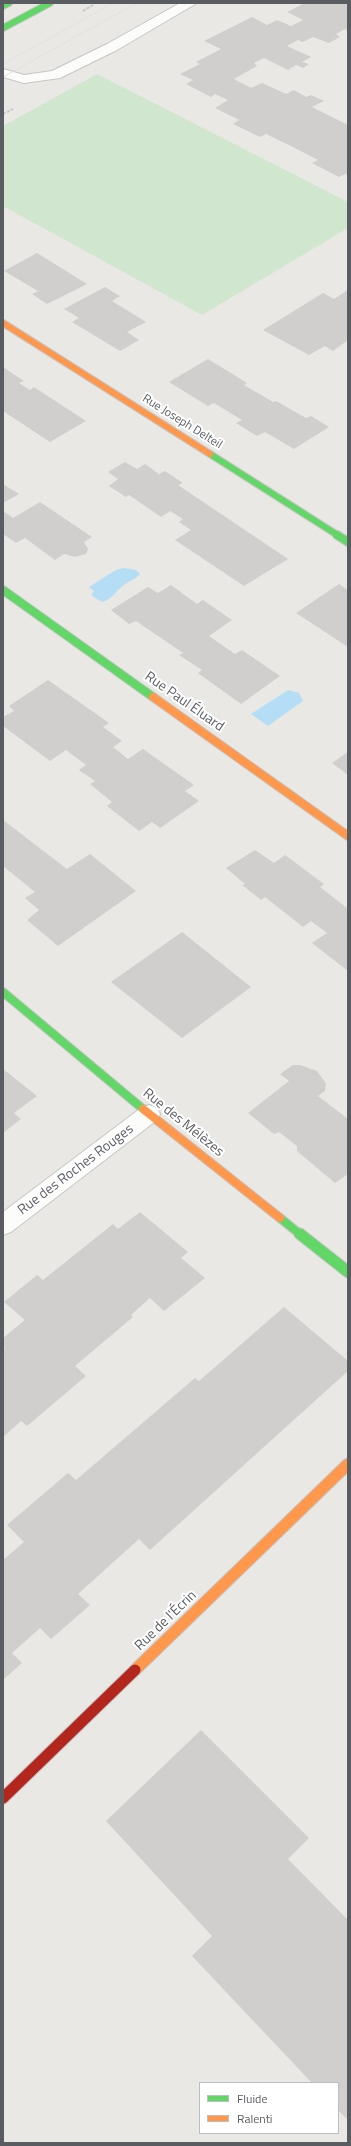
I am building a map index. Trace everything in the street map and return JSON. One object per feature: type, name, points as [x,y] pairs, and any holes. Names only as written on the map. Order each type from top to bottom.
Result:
[{"type":"street","points":[[3,6],[9,3]]},
{"type":"street","points":[[3,28],[50,3]]},
{"type":"street","points":[[3,74],[24,79],[55,75],[112,47],[190,3]]},
{"type":"street","name":"Rue Joseph Delteil","points":[[3,323],[348,542]]},
{"type":"street","name":"Rue Paul Éluard","points":[[3,590],[348,836]]},
{"type":"street","name":"Rue des Mélèzes","points":[[3,992],[149,1114],[348,1272]]},
{"type":"street","name":"Rue des Roches Rouges","points":[[3,1225],[149,1114]]},
{"type":"street","name":"Rue de l'Écrin","points":[[3,1798],[348,1464]]},
{"type":"green space","points":[[97,74],[348,202],[348,228],[202,315],[3,206],[3,126]]},
{"type":"water","points":[[124,568],[136,570],[140,574],[136,578],[126,583],[106,601],[102,602],[91,595],[94,591],[89,587],[116,570]]},
{"type":"water","points":[[288,690],[299,693],[303,701],[268,726],[251,714]]},
{"type":"building","points":[[305,3],[348,3],[348,31],[345,29],[336,34],[340,37],[329,43],[313,37],[303,42],[298,40],[287,46],[311,57],[302,62],[309,64],[303,68],[296,65],[288,70],[264,58],[254,63],[257,66],[234,79],[251,88],[262,83],[286,94],[294,90],[306,97],[311,95],[324,101],[312,107],[348,125],[348,175],[345,174],[339,177],[312,163],[318,160],[291,146],[266,134],[260,137],[233,124],[239,120],[215,108],[228,100],[215,94],[211,97],[186,84],[193,80],[180,74],[200,64],[196,62],[221,49],[204,41],[252,17],[267,25],[277,20],[291,26],[303,20],[287,12]]},
{"type":"building","points":[[37,253],[87,284],[47,304],[32,294],[38,291],[4,271]]},
{"type":"building","points":[[105,287],[120,296],[112,301],[146,322],[127,332],[139,340],[120,351],[72,322],[79,318],[64,309]]},
{"type":"building","points":[[348,290],[348,340],[333,351],[325,346],[309,355],[263,330],[323,293],[334,299]]},
{"type":"building","points":[[208,359],[247,383],[244,385],[273,402],[276,401],[306,418],[311,416],[329,427],[294,449],[265,432],[257,436],[236,423],[242,420],[214,403],[208,406],[169,382]]},
{"type":"building","points":[[3,367],[24,381],[19,383],[30,390],[34,387],[86,421],[50,442],[3,411]]},
{"type":"building","points":[[125,462],[137,469],[145,464],[159,474],[165,471],[183,483],[178,485],[288,559],[244,586],[175,540],[191,530],[179,522],[183,519],[170,511],[161,517],[129,495],[126,497],[109,486],[118,479],[108,472]]},
{"type":"building","points":[[3,484],[19,494],[3,503]]},
{"type":"building","points":[[40,502],[92,537],[84,542],[88,549],[86,554],[75,557],[64,554],[55,560],[25,538],[16,543],[3,534],[3,511],[13,518]]},
{"type":"building","points":[[339,584],[348,590],[348,647],[296,613]]},
{"type":"building","points":[[171,585],[197,604],[203,600],[232,620],[209,636],[235,654],[242,650],[280,676],[241,704],[198,673],[202,670],[179,655],[183,653],[136,621],[129,624],[111,610],[148,587],[158,593]]},
{"type":"building","points":[[48,680],[109,723],[103,727],[122,741],[113,747],[128,759],[143,749],[194,785],[185,791],[199,801],[160,828],[152,822],[139,831],[107,806],[112,802],[90,784],[95,781],[79,770],[86,765],[66,750],[50,761],[3,726],[3,717],[14,711],[9,706]]},
{"type":"building","points":[[348,752],[348,775],[332,763]]},
{"type":"building","points":[[3,820],[67,869],[90,854],[136,891],[58,946],[27,920],[39,910],[25,898],[35,892],[3,866]]},
{"type":"building","points":[[255,850],[274,863],[285,855],[324,884],[320,887],[348,909],[348,971],[312,943],[327,933],[311,921],[303,927],[265,897],[261,900],[242,885],[245,884],[226,868]]},
{"type":"building","points":[[182,932],[251,987],[182,1038],[111,982]]},
{"type":"building","points":[[293,1065],[300,1065],[317,1071],[326,1084],[325,1091],[318,1096],[348,1119],[348,1174],[335,1183],[297,1151],[297,1146],[279,1132],[274,1134],[248,1113],[289,1081],[280,1074]]},
{"type":"building","points":[[3,1069],[37,1096],[14,1113],[21,1119],[3,1133]]},
{"type":"building","points":[[140,1212],[188,1252],[181,1258],[205,1278],[164,1311],[150,1298],[131,1315],[133,1317],[75,1366],[86,1376],[27,1426],[21,1421],[3,1437],[3,1349],[5,1348],[3,1346],[3,1338],[25,1320],[4,1302],[37,1275],[43,1280],[113,1224],[118,1229]]},
{"type":"building","points":[[284,1307],[348,1361],[348,1371],[150,1550],[139,1539],[78,1594],[90,1605],[51,1639],[40,1628],[12,1653],[22,1663],[3,1680],[3,1560],[24,1542],[7,1525],[68,1473],[76,1480],[195,1378],[199,1381]]},
{"type":"building","points":[[201,1730],[309,1838],[288,1859],[348,1920],[348,2120],[339,2111],[339,2082],[311,2082],[192,1956],[212,1936],[106,1821]]},
{"type":"tram line","points":[[3,64],[113,3]]},
{"type":"tram line","points":[[3,77],[137,3]]},
{"type":"traffic: fast","points":[[3,6],[9,3]]},
{"type":"traffic: fast","points":[[3,28],[50,3]]},
{"type":"traffic: fast","points":[[210,454],[348,542]]},
{"type":"traffic: fast","points":[[3,590],[153,697]]},
{"type":"traffic: fast","points":[[3,992],[143,1109]]},
{"type":"traffic: fast","points":[[280,1218],[348,1272]]},
{"type":"traffic: slow","points":[[3,323],[210,454]]},
{"type":"traffic: slow","points":[[153,697],[348,836]]},
{"type":"traffic: slow","points":[[143,1109],[280,1218]]},
{"type":"traffic: slow","points":[[135,1670],[348,1464]]},
{"type":"traffic: jam","points":[[3,1798],[135,1670]]}]
